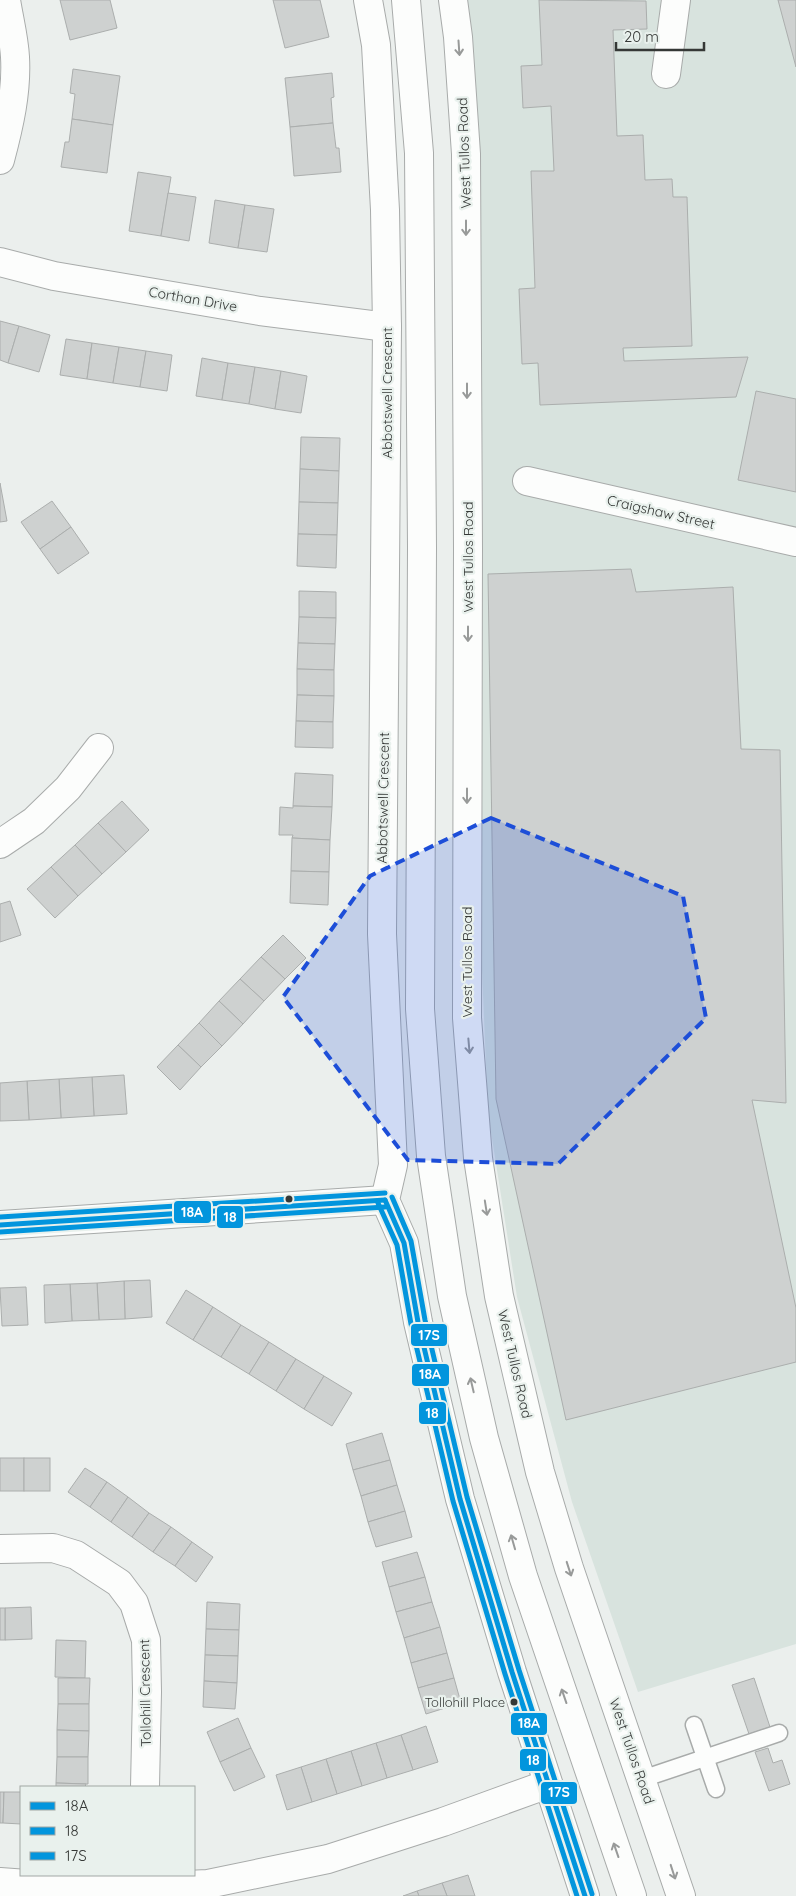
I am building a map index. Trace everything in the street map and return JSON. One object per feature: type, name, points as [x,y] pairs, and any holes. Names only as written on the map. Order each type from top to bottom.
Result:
[{"type":"street","points":[[0,160],[11,117],[15,79],[15,56],[6,0]]},
{"type":"street","name":"Abbotswell Crescent","points":[[368,0],[376,45],[385,210],[387,327],[382,934],[393,1164],[386,1200]]},
{"type":"street","points":[[406,0],[411,39],[419,153],[422,537],[420,1009],[432,1156],[452,1296],[484,1438],[523,1576],[632,1896]]},
{"type":"street","name":"West Tullos Road","points":[[453,0],[458,37],[466,154],[468,548],[467,1018],[478,1158],[499,1296],[540,1472],[590,1631],[681,1896]]},
{"type":"street","points":[[666,74],[676,0]]},
{"type":"street","name":"Corthan Drive","points":[[0,262],[54,276],[260,311],[387,327]]},
{"type":"street","name":"Craigshaw Street","points":[[527,481],[796,542]]},
{"type":"street","points":[[0,844],[34,821],[68,788],[100,748]]},
{"type":"street","points":[[0,1225],[386,1200],[404,1243],[418,1322],[460,1499],[512,1672],[585,1896]]},
{"type":"street","name":"Tollohill Crescent","points":[[0,1549],[53,1548],[76,1555],[119,1583],[134,1603],[146,1640],[145,1786]]},
{"type":"street","points":[[0,1882],[95,1889],[208,1884],[328,1859],[443,1822],[548,1784]]},
{"type":"lane","points":[[694,1725],[716,1788]]},
{"type":"lane","points":[[642,1780],[779,1733]]},
{"type":"highlighted area","points":[[491,818],[683,896],[706,1018],[558,1164],[408,1160],[283,997],[370,876]]},
{"type":"shaded area","points":[[459,0],[796,0],[796,1644],[638,1692],[572,1502],[517,1297],[488,1113],[476,828],[483,517],[479,162]]},
{"type":"building","points":[[60,0],[110,0],[117,28],[70,40]]},
{"type":"building","points":[[273,0],[320,0],[329,37],[285,48]]},
{"type":"building","points":[[539,0],[646,1],[647,29],[613,30],[617,136],[643,135],[645,180],[672,179],[673,197],[687,197],[692,346],[623,348],[624,361],[748,357],[736,397],[540,405],[538,363],[522,364],[519,289],[535,288],[531,171],[554,171],[551,106],[523,108],[521,66],[542,65]]},
{"type":"building","points":[[778,0],[796,0],[796,67]]},
{"type":"building","points":[[73,69],[120,76],[113,125],[72,119],[75,94],[70,93]]},
{"type":"building","points":[[332,73],[334,97],[331,98],[333,123],[290,127],[285,78]]},
{"type":"building","points":[[72,119],[113,125],[107,173],[61,167],[65,142],[69,142]]},
{"type":"building","points":[[333,123],[336,148],[339,148],[341,172],[294,176],[290,127]]},
{"type":"building","points":[[138,172],[171,177],[161,236],[129,231]]},
{"type":"building","points":[[168,193],[196,197],[189,241],[161,236]]},
{"type":"building","points":[[215,200],[245,205],[238,248],[209,243]]},
{"type":"building","points":[[245,205],[274,209],[267,252],[238,248]]},
{"type":"building","points":[[0,321],[19,326],[8,363],[0,360]]},
{"type":"building","points":[[19,326],[50,335],[39,372],[8,363]]},
{"type":"building","points":[[66,339],[92,343],[87,379],[60,375]]},
{"type":"building","points":[[92,343],[119,347],[113,383],[87,379]]},
{"type":"building","points":[[119,347],[146,351],[140,387],[113,383]]},
{"type":"building","points":[[146,351],[172,355],[167,391],[140,387]]},
{"type":"building","points":[[202,358],[228,363],[222,400],[196,396]]},
{"type":"building","points":[[228,363],[255,367],[249,404],[222,400]]},
{"type":"building","points":[[255,367],[281,371],[275,409],[249,404]]},
{"type":"building","points":[[281,371],[307,376],[301,413],[275,409]]},
{"type":"building","points":[[756,391],[796,399],[796,492],[738,480]]},
{"type":"building","points":[[301,437],[340,438],[339,471],[300,469]]},
{"type":"building","points":[[300,469],[339,471],[338,503],[299,502]]},
{"type":"building","points":[[0,483],[7,521],[0,522]]},
{"type":"building","points":[[52,501],[71,527],[40,549],[21,522]]},
{"type":"building","points":[[299,502],[338,503],[337,535],[298,534]]},
{"type":"building","points":[[71,527],[89,553],[58,574],[40,549]]},
{"type":"building","points":[[298,534],[337,535],[336,568],[297,566]]},
{"type":"building","points":[[631,569],[636,592],[733,587],[741,749],[780,750],[786,1103],[752,1100],[796,1308],[796,1362],[566,1420],[496,1099],[488,574]]},
{"type":"building","points":[[299,591],[336,592],[336,618],[299,617]]},
{"type":"building","points":[[299,617],[336,618],[335,644],[298,643]]},
{"type":"building","points":[[298,643],[335,644],[334,670],[297,669]]},
{"type":"building","points":[[297,669],[334,670],[334,696],[297,695]]},
{"type":"building","points":[[297,695],[334,696],[333,722],[296,721]]},
{"type":"building","points":[[296,721],[333,722],[333,748],[295,747]]},
{"type":"building","points":[[295,773],[333,775],[332,807],[293,806]]},
{"type":"building","points":[[122,801],[149,830],[126,852],[98,823]]},
{"type":"building","points":[[293,806],[332,807],[330,840],[292,838],[293,835],[279,835],[280,807],[293,808]]},
{"type":"building","points":[[98,823],[126,852],[102,874],[75,845]]},
{"type":"building","points":[[292,838],[330,840],[329,872],[291,871]]},
{"type":"building","points":[[75,845],[102,874],[78,896],[51,867]]},
{"type":"building","points":[[51,867],[78,896],[55,918],[27,889]]},
{"type":"building","points":[[291,871],[329,872],[328,905],[290,903]]},
{"type":"building","points":[[10,901],[21,935],[0,942],[0,904]]},
{"type":"building","points":[[283,935],[306,958],[285,979],[261,957]]},
{"type":"building","points":[[261,957],[285,979],[264,1001],[240,979]]},
{"type":"building","points":[[240,979],[264,1001],[243,1024],[219,1001]]},
{"type":"building","points":[[219,1001],[243,1024],[222,1046],[199,1023]]},
{"type":"building","points":[[199,1023],[222,1046],[201,1067],[178,1045]]},
{"type":"building","points":[[178,1045],[201,1067],[180,1090],[157,1067]]},
{"type":"building","points":[[124,1075],[127,1114],[94,1116],[92,1077]]},
{"type":"building","points":[[92,1077],[94,1116],[61,1118],[59,1079]]},
{"type":"building","points":[[59,1079],[61,1118],[29,1120],[27,1081]]},
{"type":"building","points":[[27,1081],[29,1120],[0,1121],[0,1083]]},
{"type":"building","points":[[150,1280],[152,1317],[125,1319],[124,1281]]},
{"type":"building","points":[[124,1281],[125,1319],[99,1320],[97,1283]]},
{"type":"building","points":[[97,1283],[99,1320],[72,1321],[70,1284]]},
{"type":"building","points":[[70,1284],[72,1321],[45,1323],[44,1285]]},
{"type":"building","points":[[26,1287],[28,1325],[2,1326],[0,1288]]},
{"type":"building","points":[[186,1290],[213,1307],[193,1340],[166,1323]]},
{"type":"building","points":[[213,1307],[241,1325],[221,1357],[193,1340]]},
{"type":"building","points":[[241,1325],[269,1342],[249,1374],[221,1357]]},
{"type":"building","points":[[269,1342],[296,1359],[276,1391],[249,1374]]},
{"type":"building","points":[[296,1359],[324,1376],[304,1409],[276,1391]]},
{"type":"building","points":[[324,1376],[352,1393],[332,1426],[304,1409]]},
{"type":"building","points":[[382,1433],[390,1460],[353,1470],[346,1444]]},
{"type":"building","points":[[0,1458],[24,1458],[24,1491],[0,1491]]},
{"type":"building","points":[[24,1458],[50,1458],[50,1491],[24,1491]]},
{"type":"building","points":[[390,1460],[397,1485],[361,1496],[353,1470]]},
{"type":"building","points":[[85,1468],[107,1482],[90,1507],[68,1492]]},
{"type":"building","points":[[107,1482],[128,1497],[111,1522],[90,1507]]},
{"type":"building","points":[[397,1485],[405,1511],[368,1522],[361,1496]]},
{"type":"building","points":[[128,1497],[149,1513],[132,1537],[111,1522]]},
{"type":"building","points":[[405,1511],[412,1537],[376,1547],[368,1522]]},
{"type":"building","points":[[149,1513],[171,1527],[153,1552],[132,1537]]},
{"type":"building","points":[[171,1527],[192,1542],[175,1566],[153,1552]]},
{"type":"building","points":[[192,1542],[213,1557],[196,1582],[175,1566]]},
{"type":"building","points":[[417,1552],[425,1577],[389,1587],[382,1562]]},
{"type":"building","points":[[425,1577],[432,1602],[396,1612],[389,1587]]},
{"type":"building","points":[[207,1602],[240,1604],[239,1630],[206,1629]]},
{"type":"building","points":[[432,1602],[440,1627],[404,1638],[396,1612]]},
{"type":"building","points":[[31,1607],[32,1639],[5,1640],[5,1608]]},
{"type":"building","points":[[0,1608],[5,1608],[5,1640],[0,1640]]},
{"type":"building","points":[[440,1627],[447,1653],[411,1663],[404,1638]]},
{"type":"building","points":[[206,1629],[239,1630],[238,1656],[205,1655]]},
{"type":"building","points":[[56,1640],[86,1641],[85,1678],[55,1677]]},
{"type":"building","points":[[447,1653],[454,1678],[418,1688],[411,1663]]},
{"type":"building","points":[[205,1655],[238,1656],[237,1683],[204,1681]]},
{"type":"building","points":[[58,1678],[90,1678],[89,1704],[58,1704]]},
{"type":"building","points":[[454,1678],[461,1703],[426,1714],[418,1688]]},
{"type":"building","points":[[754,1678],[770,1727],[749,1734],[732,1685]]},
{"type":"building","points":[[204,1681],[237,1683],[235,1709],[203,1707]]},
{"type":"building","points":[[58,1704],[89,1704],[89,1731],[57,1730]]},
{"type":"building","points":[[238,1718],[251,1748],[220,1762],[207,1732]]},
{"type":"building","points":[[426,1726],[438,1762],[413,1770],[401,1735]]},
{"type":"building","points":[[57,1730],[89,1731],[88,1757],[57,1757]]},
{"type":"building","points":[[401,1735],[413,1770],[387,1778],[376,1743]]},
{"type":"building","points":[[376,1743],[387,1778],[362,1786],[351,1751]]},
{"type":"building","points":[[251,1748],[265,1777],[234,1791],[220,1762]]},
{"type":"building","points":[[768,1748],[773,1763],[782,1760],[790,1784],[769,1791],[755,1752]]},
{"type":"building","points":[[351,1751],[362,1786],[337,1794],[326,1759]]},
{"type":"building","points":[[57,1757],[88,1757],[88,1784],[56,1783]]},
{"type":"building","points":[[326,1759],[337,1794],[312,1802],[301,1767]]},
{"type":"building","points":[[301,1767],[312,1802],[287,1810],[276,1775]]},
{"type":"building","points":[[56,1783],[86,1784],[85,1786],[56,1786]]},
{"type":"building","points":[[0,1792],[4,1792],[3,1823],[0,1823]]},
{"type":"building","points":[[4,1792],[20,1792],[20,1824],[3,1823]]},
{"type":"building","points":[[468,1875],[475,1896],[447,1896],[442,1883]]},
{"type":"building","points":[[442,1883],[447,1896],[419,1896],[417,1891]]},
{"type":"building","points":[[417,1891],[419,1896],[403,1896]]},
{"type":"transit line","name":"17S","points":[[0,1217],[385,1193]]},
{"type":"transit line","name":"17S","points":[[392,1197],[411,1241],[425,1320],[467,1497],[519,1670],[592,1894]]},
{"type":"transit line","name":"18A","points":[[385,1200],[404,1243],[418,1322],[460,1499],[512,1672],[585,1896]]},
{"type":"transit line","name":"18A","points":[[0,1225],[385,1200]]},
{"type":"transit line","name":"18","points":[[378,1203],[397,1245],[411,1324],[453,1501],[505,1674],[577,1896]]},
{"type":"transit line","name":"18","points":[[0,1232],[385,1207]]},
{"type":"place","name":"Tollohill Place","points":[[514,1702]]}]
